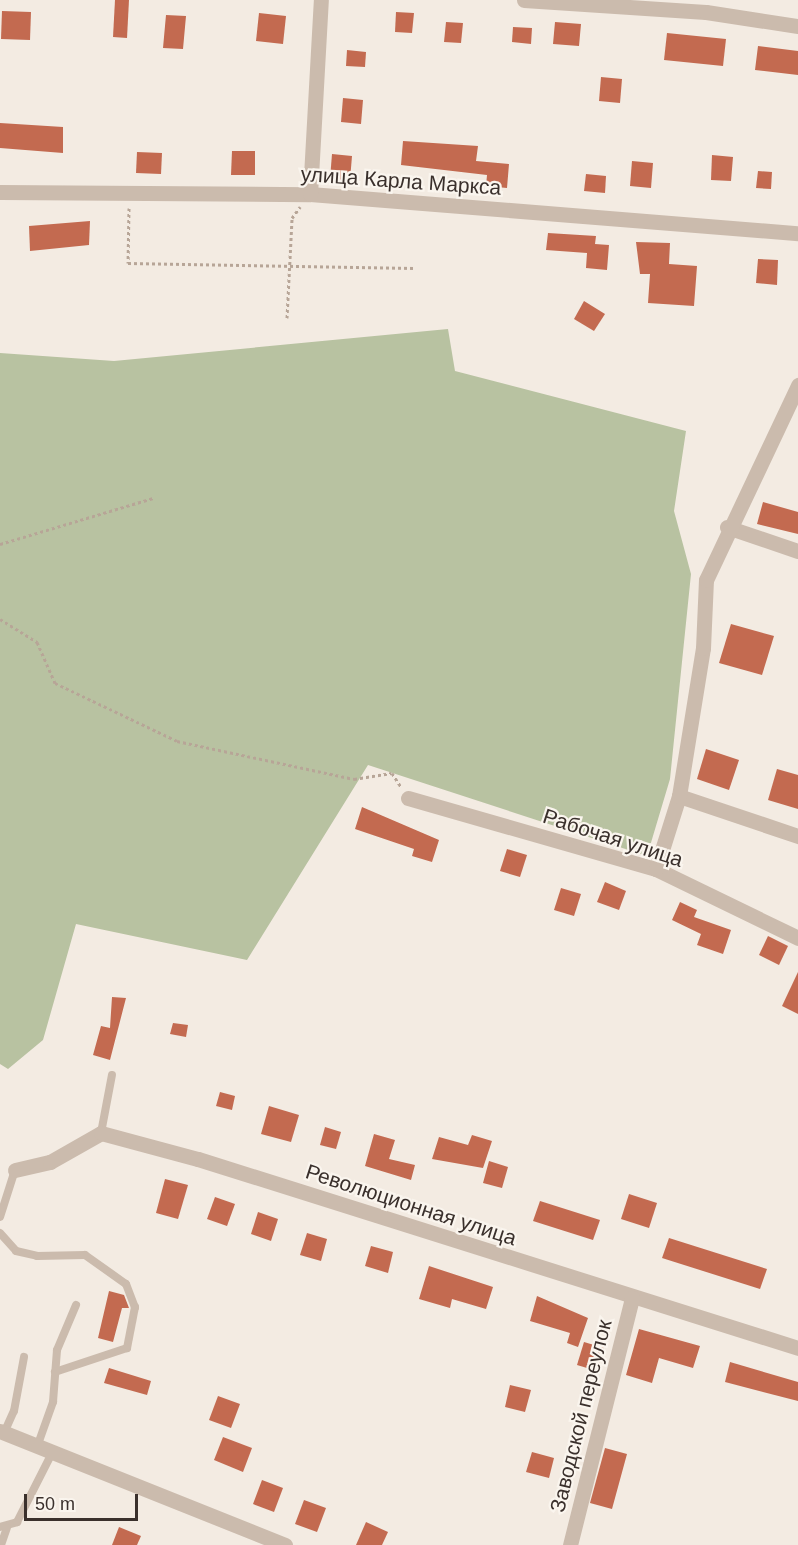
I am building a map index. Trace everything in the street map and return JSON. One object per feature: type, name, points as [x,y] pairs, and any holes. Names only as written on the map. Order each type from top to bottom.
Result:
[{"type":"street","points":[[310,194],[321,0]]},
{"type":"street","points":[[524,0],[706,12],[798,26]]},
{"type":"street","name":"улица Карла Маркса","points":[[0,192],[310,194],[798,233]]},
{"type":"street","points":[[656,869],[679,796],[703,648],[706,580],[727,527],[798,385]]},
{"type":"street","points":[[727,527],[798,551]]},
{"type":"street","points":[[679,796],[798,836]]},
{"type":"street","name":"Рабочая улица","points":[[408,798],[656,869],[798,938]]},
{"type":"street","points":[[15,1170],[50,1162],[101,1133]]},
{"type":"street","name":"Революционная улица","points":[[101,1133],[198,1159],[632,1298],[798,1348]]},
{"type":"street","name":"Заводской переулок","points":[[570,1545],[632,1298]]},
{"type":"street","points":[[2,1432],[44,1451],[285,1545]]},
{"type":"lane","points":[[101,1133],[112,1075]]},
{"type":"lane","points":[[0,1217],[15,1170]]},
{"type":"lane","points":[[0,1233],[16,1251],[37,1256],[85,1255],[126,1284],[135,1307],[127,1348],[55,1372]]},
{"type":"lane","points":[[1,1545],[4,1527],[17,1522],[44,1451],[53,1401],[57,1350],[76,1305]]},
{"type":"lane","points":[[2,1432],[14,1411],[24,1357]]},
{"type":"path","points":[[129,192],[128,263],[414,268]]},
{"type":"path","points":[[287,318],[292,218],[310,194]]},
{"type":"path","points":[[0,544],[153,498]]},
{"type":"path","points":[[0,619],[37,642],[55,683],[177,741],[354,780],[392,774],[408,798]]},
{"type":"green space","points":[[448,329],[455,371],[686,431],[674,511],[691,574],[670,779],[647,856],[368,765],[247,960],[76,924],[43,1040],[8,1069],[0,1064],[0,353],[114,361]]},
{"type":"building","points":[[115,0],[129,0],[127,38],[113,37]]},
{"type":"building","points":[[2,11],[31,12],[30,40],[1,39]]},
{"type":"building","points":[[396,12],[414,13],[412,33],[395,32]]},
{"type":"building","points":[[259,13],[286,16],[283,44],[256,41]]},
{"type":"building","points":[[166,15],[186,16],[183,49],[163,48]]},
{"type":"building","points":[[446,22],[463,23],[461,43],[444,42]]},
{"type":"building","points":[[555,22],[581,24],[579,46],[553,44]]},
{"type":"building","points":[[513,27],[532,28],[531,44],[512,42]]},
{"type":"building","points":[[667,33],[726,39],[723,66],[664,60]]},
{"type":"building","points":[[758,46],[798,51],[798,75],[755,70]]},
{"type":"building","points":[[347,50],[366,52],[365,67],[346,66]]},
{"type":"building","points":[[601,77],[622,79],[620,103],[599,101]]},
{"type":"building","points":[[343,98],[363,100],[361,124],[341,122]]},
{"type":"building","points":[[0,123],[63,127],[63,153],[0,148]]},
{"type":"building","points":[[403,141],[478,146],[476,161],[509,164],[507,188],[486,186],[487,175],[401,165]]},
{"type":"building","points":[[232,151],[255,151],[255,175],[231,175]]},
{"type":"building","points":[[137,152],[162,153],[161,174],[136,173]]},
{"type":"building","points":[[332,154],[352,156],[350,180],[330,179]]},
{"type":"building","points":[[712,155],[733,157],[731,181],[711,180]]},
{"type":"building","points":[[632,161],[653,163],[651,188],[630,186]]},
{"type":"building","points":[[758,171],[772,172],[771,189],[756,188]]},
{"type":"building","points":[[586,174],[606,176],[605,193],[584,191]]},
{"type":"building","points":[[90,221],[89,245],[30,251],[29,226]]},
{"type":"building","points":[[548,233],[596,236],[595,244],[609,245],[607,270],[586,268],[587,253],[546,250]]},
{"type":"building","points":[[636,242],[670,243],[669,264],[697,266],[694,306],[648,303],[650,274],[640,274]]},
{"type":"building","points":[[758,259],[778,260],[777,285],[756,283]]},
{"type":"building","points":[[584,301],[605,314],[594,331],[574,319]]},
{"type":"building","points":[[763,502],[798,512],[798,534],[757,524]]},
{"type":"building","points":[[731,624],[774,636],[762,675],[719,663]]},
{"type":"building","points":[[706,749],[739,760],[729,790],[697,779]]},
{"type":"building","points":[[777,769],[798,775],[798,809],[768,800]]},
{"type":"building","points":[[362,807],[439,840],[432,862],[412,856],[414,849],[355,829]]},
{"type":"building","points":[[507,849],[527,855],[520,877],[500,871]]},
{"type":"building","points":[[605,882],[626,891],[619,910],[597,902]]},
{"type":"building","points":[[561,888],[581,894],[574,916],[554,910]]},
{"type":"building","points":[[680,902],[697,910],[694,917],[731,930],[723,954],[697,945],[701,934],[672,920]]},
{"type":"building","points":[[768,936],[788,946],[779,965],[759,955]]},
{"type":"building","points":[[798,972],[798,1014],[782,1006]]},
{"type":"building","points":[[112,997],[126,998],[110,1060],[93,1055],[101,1026],[110,1028]]},
{"type":"building","points":[[173,1023],[188,1025],[186,1037],[170,1034]]},
{"type":"building","points":[[220,1092],[235,1096],[232,1110],[216,1106]]},
{"type":"building","points":[[269,1106],[299,1115],[291,1142],[261,1134]]},
{"type":"building","points":[[325,1127],[341,1132],[336,1149],[320,1145]]},
{"type":"building","points":[[374,1134],[395,1140],[389,1159],[415,1165],[411,1180],[365,1166]]},
{"type":"building","points":[[472,1135],[492,1141],[483,1168],[432,1159],[439,1137],[468,1145]]},
{"type":"building","points":[[489,1161],[508,1167],[502,1188],[483,1183]]},
{"type":"building","points":[[165,1179],[188,1185],[178,1219],[156,1213]]},
{"type":"building","points":[[629,1194],[657,1203],[649,1228],[621,1219]]},
{"type":"building","points":[[215,1197],[235,1204],[227,1226],[207,1219]]},
{"type":"building","points":[[540,1201],[600,1220],[593,1240],[533,1221]]},
{"type":"building","points":[[258,1212],[278,1219],[271,1241],[251,1234]]},
{"type":"building","points":[[307,1233],[327,1239],[321,1261],[300,1255]]},
{"type":"building","points":[[669,1238],[767,1269],[760,1289],[662,1258]]},
{"type":"building","points":[[371,1246],[393,1252],[388,1273],[365,1266]]},
{"type":"building","points":[[429,1266],[493,1287],[486,1309],[452,1299],[450,1308],[419,1299]]},
{"type":"building","points":[[109,1291],[124,1295],[129,1308],[122,1308],[113,1342],[98,1338]]},
{"type":"building","points":[[537,1296],[588,1318],[578,1347],[567,1343],[570,1333],[530,1321]]},
{"type":"building","points":[[639,1329],[700,1346],[693,1368],[659,1358],[652,1383],[626,1375]]},
{"type":"building","points":[[584,1342],[604,1348],[597,1371],[577,1365]]},
{"type":"building","points":[[730,1362],[798,1382],[798,1401],[725,1382]]},
{"type":"building","points":[[109,1368],[151,1381],[147,1395],[104,1383]]},
{"type":"building","points":[[510,1385],[531,1390],[525,1412],[505,1407]]},
{"type":"building","points":[[218,1396],[240,1404],[231,1428],[209,1420]]},
{"type":"building","points":[[223,1437],[252,1448],[243,1472],[214,1460]]},
{"type":"building","points":[[605,1448],[627,1454],[612,1509],[590,1503]]},
{"type":"building","points":[[532,1452],[554,1458],[549,1478],[526,1472]]},
{"type":"building","points":[[262,1480],[283,1488],[274,1512],[253,1504]]},
{"type":"building","points":[[304,1500],[326,1508],[317,1532],[295,1524]]},
{"type":"building","points":[[366,1522],[388,1532],[382,1545],[356,1545]]},
{"type":"building","points":[[119,1527],[141,1536],[137,1545],[112,1545]]}]
